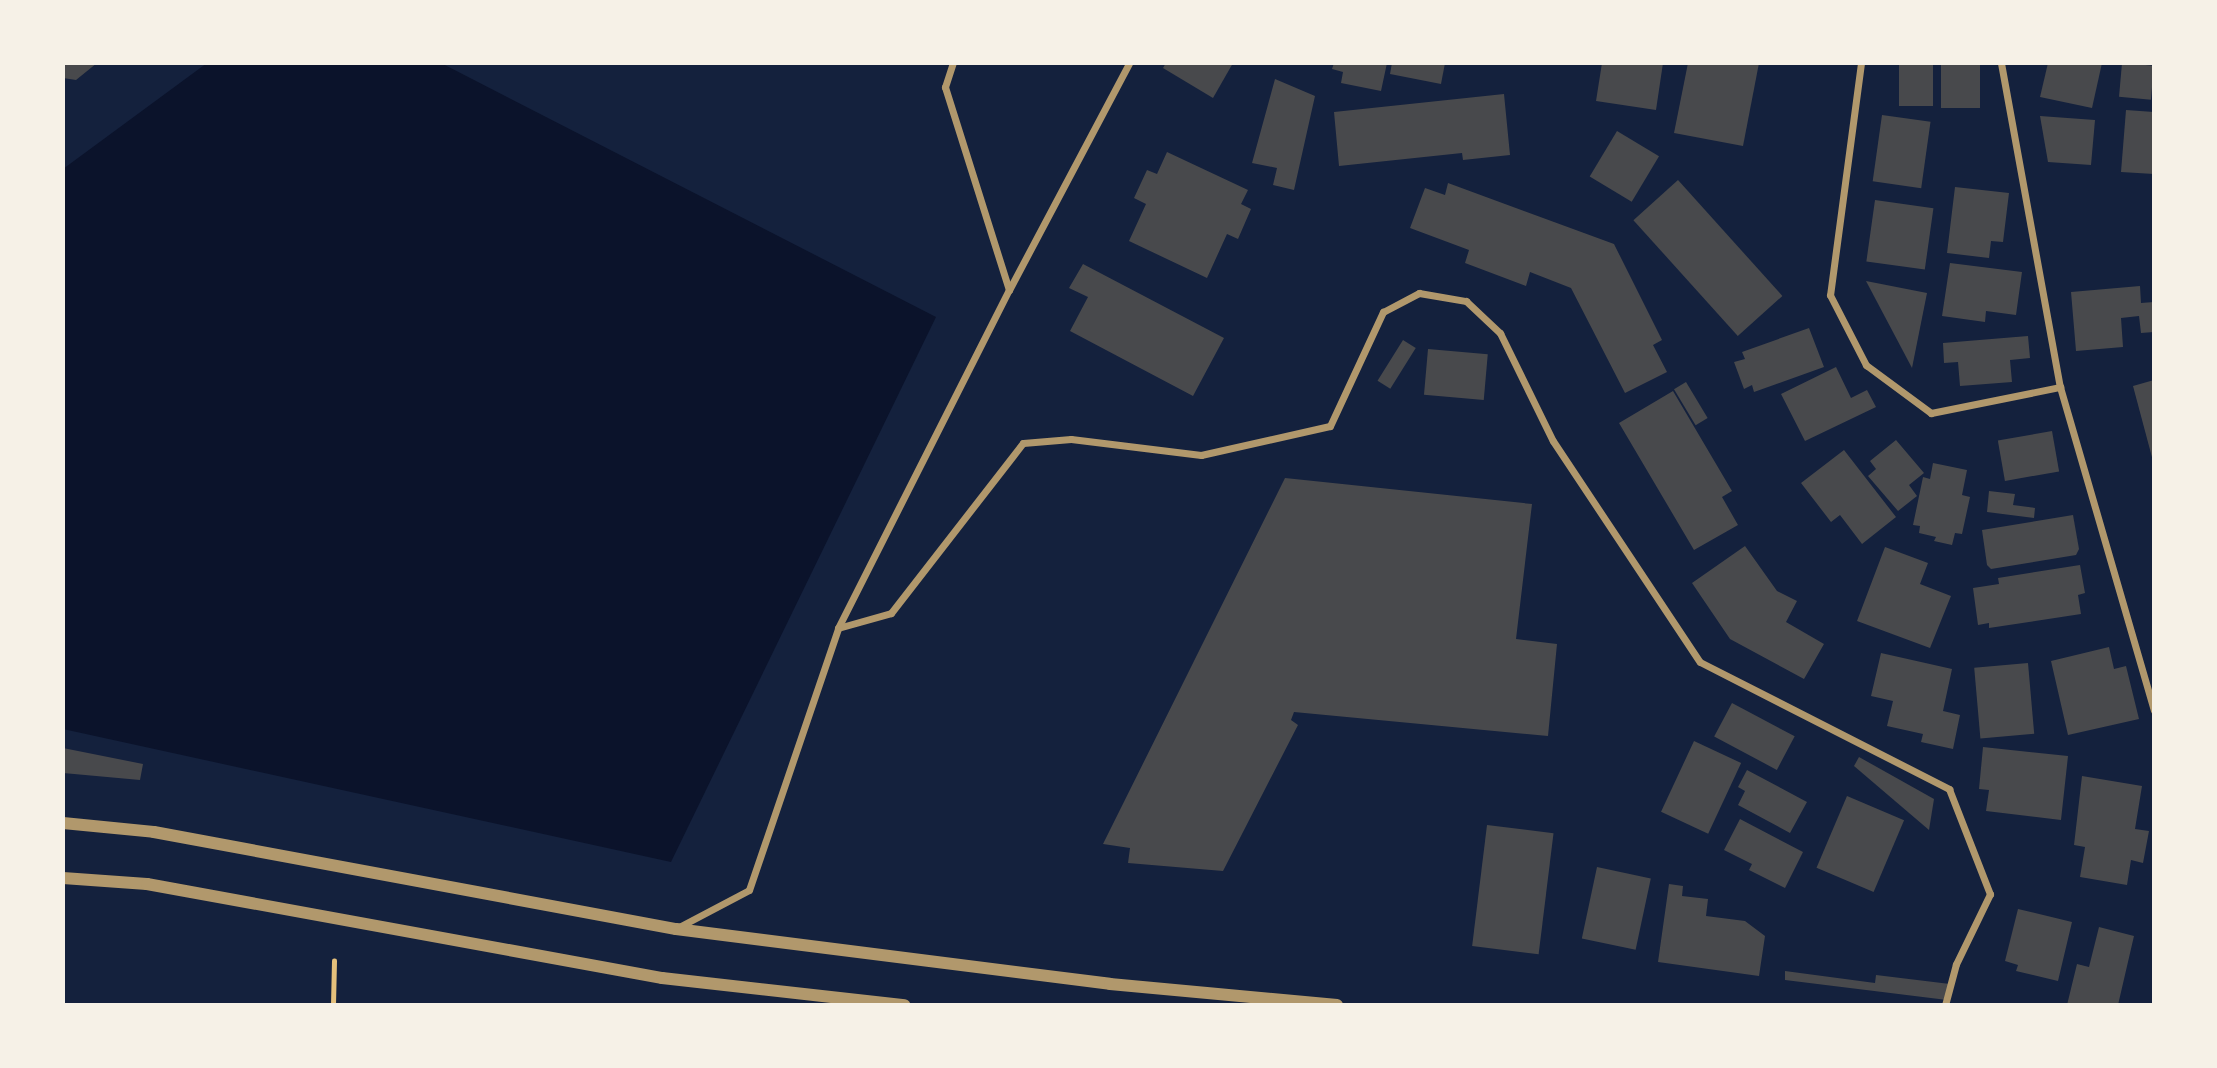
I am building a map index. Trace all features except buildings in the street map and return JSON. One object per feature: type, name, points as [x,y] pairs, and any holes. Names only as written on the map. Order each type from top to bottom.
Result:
[{"type":"street","points":[[953,63],[945,88],[1009,290]]},
{"type":"street","points":[[676,929],[749,890],[838,628],[1009,290],[1129,63]]},
{"type":"street","points":[[1861,63],[1830,295],[1866,365],[1931,413],[2060,387]]},
{"type":"street","points":[[2001,63],[2060,387],[2154,711]]},
{"type":"street","points":[[838,628],[891,614],[1023,443],[1071,439],[1201,455],[1330,426],[1383,312],[1419,293],[1466,301],[1500,333],[1553,441],[1700,662],[1949,789],[1990,894],[1956,964],[1945,1005]]},
{"type":"street","points":[[63,823],[154,832],[676,929],[1110,984],[1337,1005]]},
{"type":"street","points":[[63,878],[147,884],[662,978],[904,1005]]},
{"type":"path","points":[[333,1005],[334,961]]},
{"type":"water","points":[[207,63],[441,63],[936,317],[671,862],[63,729],[63,169]]}]
